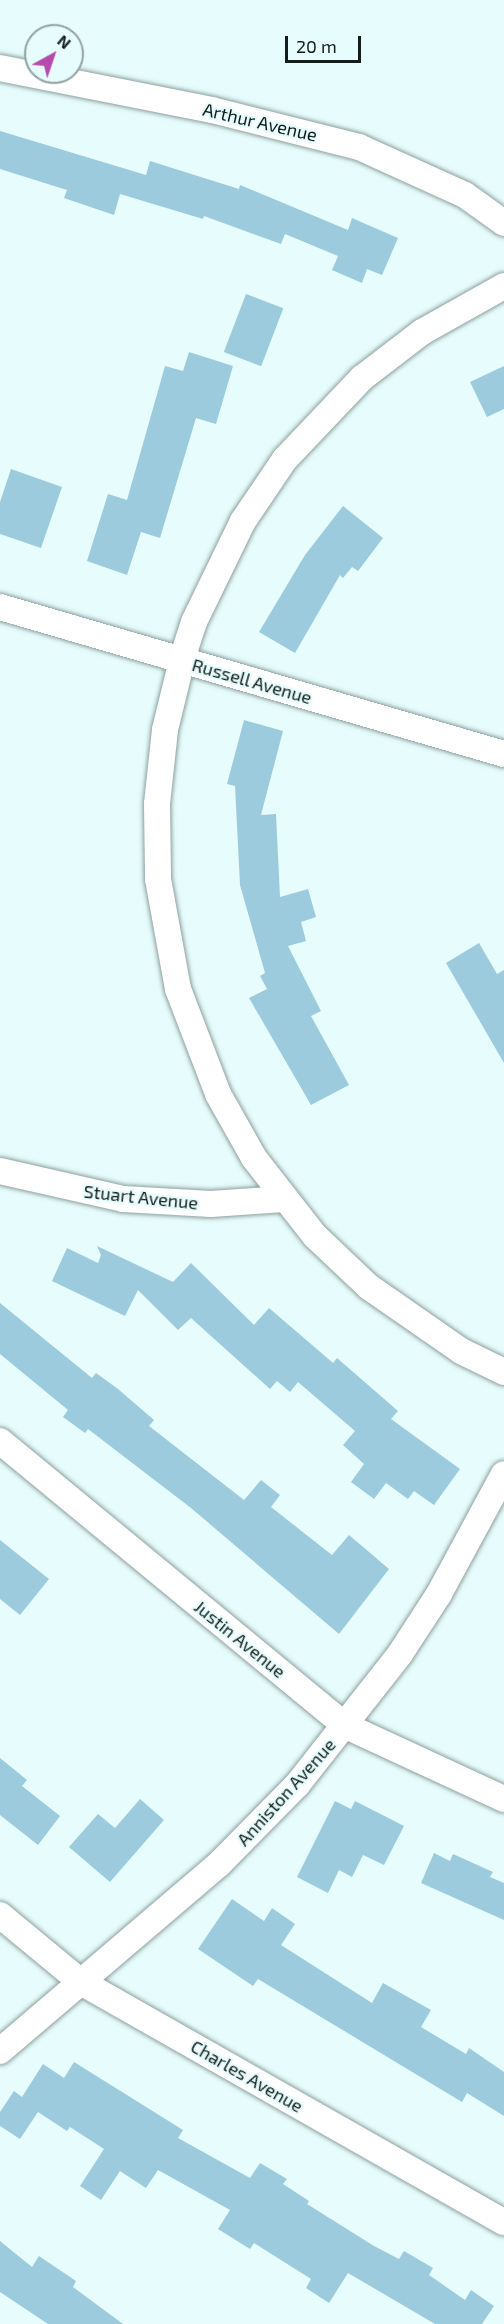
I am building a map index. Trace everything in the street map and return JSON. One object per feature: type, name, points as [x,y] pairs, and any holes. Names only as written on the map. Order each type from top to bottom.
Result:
[{"type":"street","name":"Arthur Avenue","points":[[0,68],[322,136],[396,161],[465,195],[504,223]]},
{"type":"street","points":[[504,286],[422,332],[362,378],[285,459],[225,554],[182,660],[165,730],[157,804],[158,879],[169,953],[188,1025],[218,1094],[254,1158],[315,1236],[369,1287],[461,1351],[504,1372]]},
{"type":"street","name":"Russell Avenue","points":[[0,608],[504,754]]},
{"type":"street","name":"Stuart Avenue","points":[[0,1171],[123,1199],[211,1204],[284,1199]]},
{"type":"street","name":"Justin Avenue","points":[[0,1441],[346,1726],[504,1799]]},
{"type":"street","name":"Anniston Avenue","points":[[0,2051],[219,1864],[297,1785],[346,1726],[439,1594],[504,1474]]},
{"type":"street","name":"Charles Avenue","points":[[0,1915],[81,1982],[504,2222]]},
{"type":"building","points":[[0,131],[146,175],[150,161],[239,189],[240,185],[348,230],[352,218],[398,238],[382,275],[367,269],[362,283],[332,270],[338,256],[285,234],[281,244],[204,216],[203,219],[120,194],[114,215],[64,198],[67,190],[0,169]]},
{"type":"building","points":[[246,294],[283,308],[261,366],[224,352]]},
{"type":"building","points":[[189,352],[233,366],[216,424],[196,418],[160,538],[141,532],[127,575],[87,561],[108,494],[127,500],[165,366],[183,371]]},
{"type":"building","points":[[504,366],[504,409],[487,417],[470,382]]},
{"type":"building","points":[[11,469],[62,487],[41,548],[0,534],[0,502]]},
{"type":"building","points":[[343,506],[383,538],[358,571],[352,567],[343,578],[340,575],[295,653],[259,632],[305,555]]},
{"type":"building","points":[[244,720],[283,731],[261,815],[276,814],[280,897],[308,889],[316,917],[301,922],[306,941],[288,946],[321,1011],[311,1016],[349,1085],[311,1105],[249,998],[267,989],[260,976],[265,973],[240,885],[235,786],[227,784]]},
{"type":"building","points":[[479,943],[497,974],[504,970],[504,1063],[446,963]]},
{"type":"building","points":[[97,1246],[173,1282],[191,1263],[254,1325],[269,1308],[333,1363],[337,1358],[398,1411],[391,1419],[460,1469],[434,1505],[414,1491],[408,1499],[386,1483],[374,1499],[351,1482],[364,1464],[343,1445],[355,1431],[298,1382],[290,1392],[277,1381],[270,1389],[191,1318],[178,1330],[138,1290],[125,1316],[52,1281],[67,1248],[98,1263],[101,1255]]},
{"type":"building","points":[[0,1303],[92,1378],[96,1373],[118,1389],[154,1420],[149,1426],[244,1500],[261,1480],[280,1495],[271,1507],[332,1555],[349,1535],[389,1569],[339,1634],[191,1508],[88,1429],[85,1433],[63,1417],[68,1410],[0,1354]]},
{"type":"building","points":[[0,1540],[49,1579],[20,1615],[0,1599]]},
{"type":"building","points":[[0,1758],[27,1780],[22,1786],[60,1816],[38,1845],[0,1815]]},
{"type":"building","points":[[140,1799],[164,1820],[110,1882],[69,1847],[98,1814],[115,1828]]},
{"type":"building","points":[[335,1801],[351,1809],[355,1801],[404,1826],[384,1865],[363,1855],[352,1877],[339,1870],[328,1893],[297,1877]]},
{"type":"building","points":[[434,1853],[450,1861],[453,1854],[493,1872],[490,1877],[504,1883],[504,1920],[421,1883]]},
{"type":"building","points":[[232,1899],[264,1921],[272,1908],[295,1924],[281,1945],[372,2003],[383,1983],[431,2010],[421,2027],[466,2054],[469,2048],[504,2072],[504,2116],[467,2093],[462,2102],[258,1979],[253,1986],[198,1949]]},
{"type":"building","points":[[74,2062],[183,2130],[178,2138],[250,2178],[260,2163],[287,2179],[283,2184],[309,2201],[307,2204],[374,2246],[399,2259],[404,2251],[433,2268],[429,2275],[465,2300],[471,2290],[494,2306],[482,2324],[435,2324],[348,2273],[329,2303],[306,2288],[311,2279],[254,2243],[250,2249],[218,2229],[230,2210],[158,2170],[146,2188],[120,2171],[101,2200],[80,2186],[104,2149],[70,2127],[67,2131],[38,2112],[20,2139],[0,2126],[0,2112],[14,2091],[22,2097],[43,2064],[64,2078]]},
{"type":"building","points":[[0,2241],[32,2267],[39,2256],[76,2281],[73,2287],[123,2324],[48,2324],[0,2292]]}]
